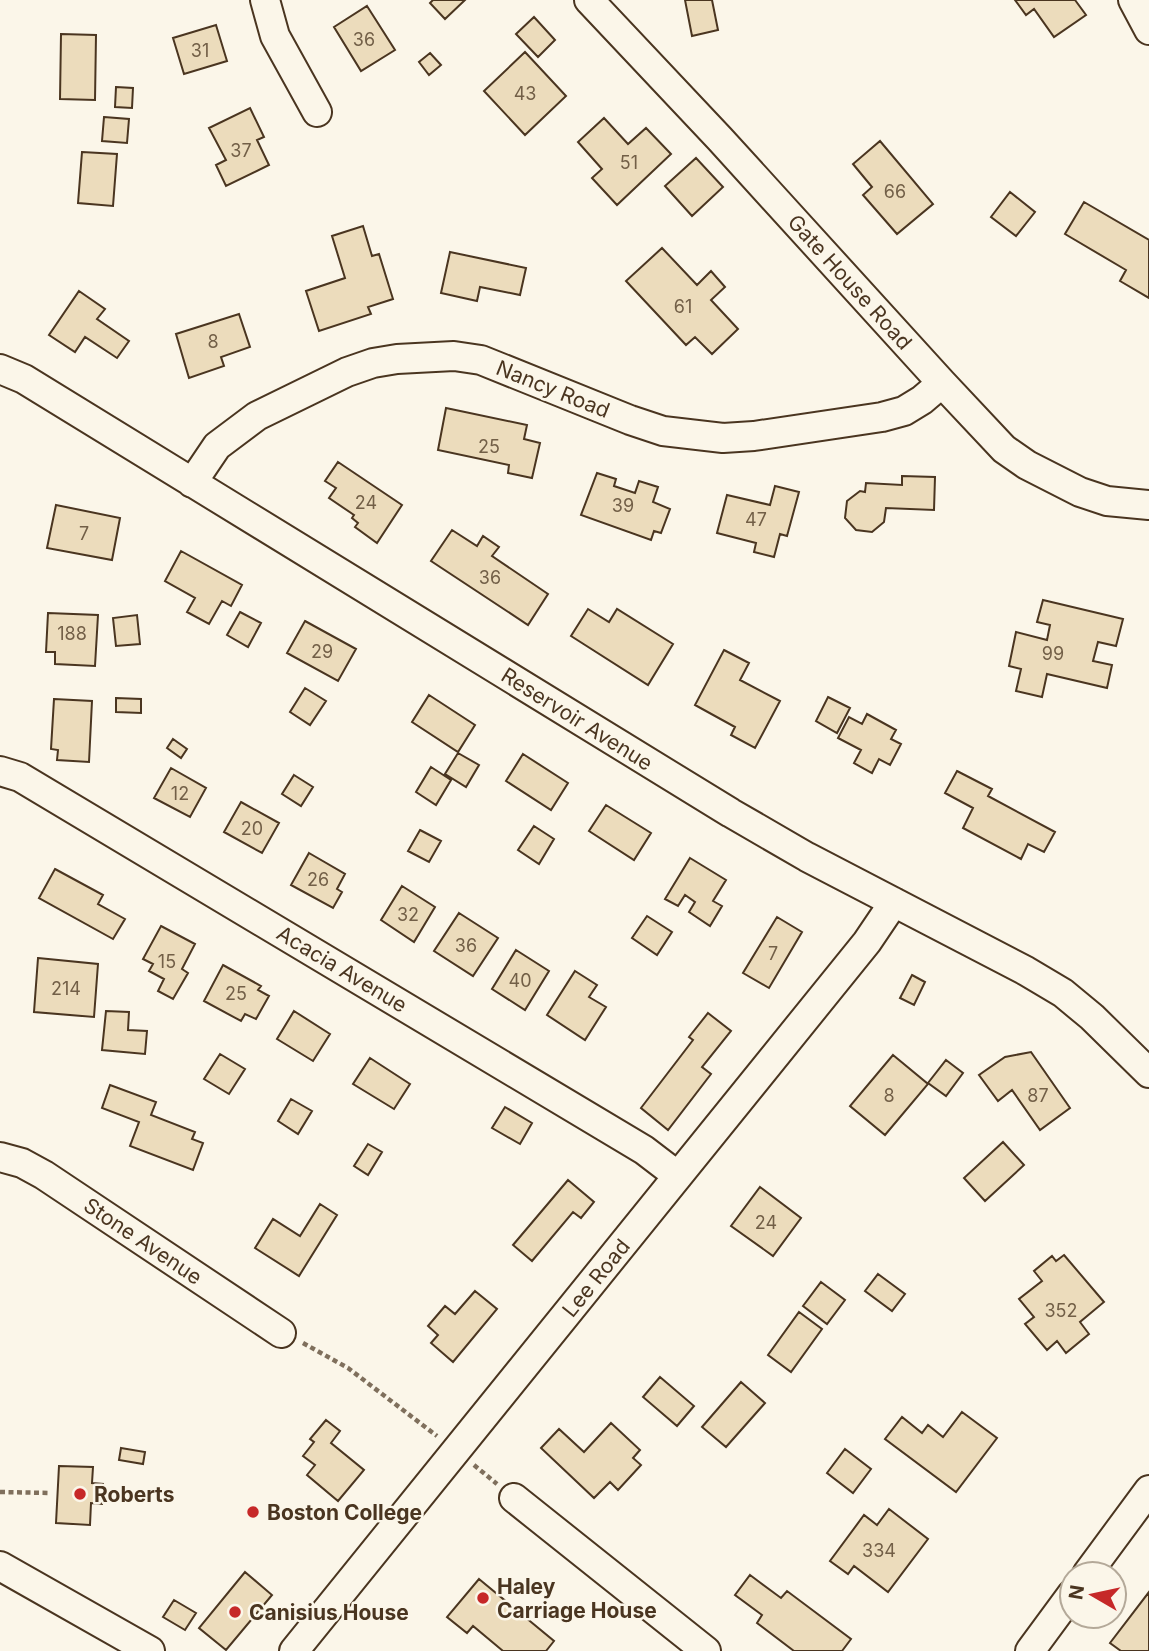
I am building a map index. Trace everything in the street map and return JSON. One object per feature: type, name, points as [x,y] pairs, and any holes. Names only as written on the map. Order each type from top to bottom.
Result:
[{"type":"street","points":[[265,0],[280,46],[317,112]]},
{"type":"street","name":"Gate House Road","points":[[589,0],[1004,449],[1027,466],[1080,492],[1107,501],[1149,505]]},
{"type":"street","points":[[1133,0],[1149,30]]},
{"type":"street","name":"Nancy Road","points":[[192,483],[218,446],[257,416],[347,372],[373,363],[397,359],[454,356],[481,360],[652,428],[723,438],[882,417],[913,405],[942,383]]},
{"type":"street","name":"Reservoir Avenue","points":[[0,369],[24,379],[731,813],[807,857],[1063,993],[1092,1017],[1149,1073]]},
{"type":"street","name":"Acacia Avenue","points":[[0,771],[20,777],[368,984],[644,1150],[678,1176]]},
{"type":"street","name":"Lee Road","points":[[294,1651],[867,942],[894,902]]},
{"type":"street","name":"Stone Avenue","points":[[0,1157],[22,1163],[44,1175],[281,1333]]},
{"type":"street","points":[[1097,1560],[1149,1490]]},
{"type":"street","points":[[514,1498],[706,1651]]},
{"type":"street","points":[[0,1566],[150,1651]]},
{"type":"street","points":[[1030,1651],[1058,1613]]},
{"type":"path","points":[[281,1333],[348,1368],[514,1498]]},
{"type":"path","points":[[0,1492],[49,1493]]},
{"type":"building","points":[[433,0],[465,0],[445,19],[430,3]]},
{"type":"building","points":[[685,0],[712,0],[718,30],[692,36]]},
{"type":"building","points":[[1015,0],[1075,0],[1086,15],[1054,37],[1034,9],[1026,15]]},
{"type":"building","points":[[367,6],[395,50],[361,71],[334,27]]},
{"type":"building","points":[[534,17],[555,40],[538,57],[516,34]]},
{"type":"building","points":[[216,25],[227,61],[184,74],[173,38]]},
{"type":"building","points":[[61,34],[96,35],[95,100],[60,99]]},
{"type":"building","points":[[525,52],[566,96],[525,135],[484,91]]},
{"type":"building","points":[[430,53],[441,65],[429,75],[419,62]]},
{"type":"building","points":[[116,87],[133,88],[132,108],[115,107]]},
{"type":"building","points":[[250,108],[264,137],[257,140],[269,165],[226,186],[216,165],[226,160],[209,128]]},
{"type":"building","points":[[104,117],[129,119],[127,143],[102,141]]},
{"type":"building","points":[[604,118],[628,144],[646,128],[671,154],[617,205],[592,178],[602,169],[578,142]]},
{"type":"building","points":[[880,141],[933,204],[897,234],[863,195],[872,187],[853,164]]},
{"type":"building","points":[[82,152],[117,154],[113,206],[78,203]]},
{"type":"building","points":[[696,158],[723,187],[692,216],[665,186]]},
{"type":"building","points":[[1010,192],[1035,212],[1016,236],[991,217]]},
{"type":"building","points":[[1084,202],[1149,240],[1149,298],[1120,281],[1126,270],[1065,234]]},
{"type":"building","points":[[363,226],[372,256],[379,254],[393,299],[368,307],[371,314],[319,331],[306,291],[345,278],[332,236]]},
{"type":"building","points":[[662,248],[697,285],[711,271],[725,287],[711,300],[738,329],[712,354],[695,337],[686,345],[626,281]]},
{"type":"building","points":[[450,252],[526,268],[520,295],[480,287],[477,301],[441,293]]},
{"type":"building","points":[[79,291],[105,309],[97,319],[129,341],[117,358],[85,337],[75,352],[49,335]]},
{"type":"building","points":[[239,314],[250,347],[221,357],[224,366],[189,378],[176,334]]},
{"type":"building","points":[[446,408],[527,425],[524,439],[540,443],[532,478],[508,473],[509,465],[438,450]]},
{"type":"building","points":[[338,462],[402,505],[377,543],[355,527],[358,523],[352,518],[354,515],[329,498],[336,488],[325,481]]},
{"type":"building","points":[[597,473],[616,479],[614,486],[635,493],[639,481],[658,487],[653,502],[670,509],[661,533],[654,531],[651,540],[581,515]]},
{"type":"building","points":[[902,476],[935,477],[934,510],[886,508],[884,522],[872,532],[856,530],[845,518],[847,501],[860,491],[865,492],[866,483],[902,485]]},
{"type":"building","points":[[775,486],[799,492],[787,536],[780,534],[774,557],[754,552],[756,543],[717,533],[727,495],[770,505]]},
{"type":"building","points":[[56,505],[120,518],[112,560],[47,548]]},
{"type":"building","points":[[452,530],[477,546],[483,536],[499,547],[492,556],[548,594],[528,625],[431,561]]},
{"type":"building","points":[[181,551],[242,585],[231,606],[222,601],[209,624],[187,612],[195,598],[165,581]]},
{"type":"building","points":[[1043,600],[1123,619],[1116,646],[1098,642],[1093,661],[1112,665],[1107,688],[1047,674],[1042,697],[1016,691],[1021,669],[1009,666],[1016,632],[1047,640],[1050,625],[1037,622]]},
{"type":"building","points":[[588,609],[609,622],[617,609],[673,644],[648,685],[571,636]]},
{"type":"building","points":[[240,612],[261,623],[248,647],[227,635]]},
{"type":"building","points":[[48,613],[98,615],[95,666],[55,664],[55,652],[46,652]]},
{"type":"building","points":[[137,615],[140,644],[116,646],[113,618]]},
{"type":"building","points":[[305,621],[356,649],[338,681],[287,653]]},
{"type":"building","points":[[724,650],[749,663],[740,680],[780,701],[755,748],[731,735],[735,727],[695,705]]},
{"type":"building","points":[[305,688],[326,701],[310,725],[290,712]]},
{"type":"building","points":[[429,695],[475,725],[458,752],[412,722]]},
{"type":"building","points":[[828,697],[850,708],[837,733],[816,721]]},
{"type":"building","points":[[116,698],[141,699],[141,713],[116,712]]},
{"type":"building","points":[[54,699],[92,701],[89,762],[57,760],[58,750],[51,749]]},
{"type":"building","points":[[867,714],[896,730],[891,739],[901,744],[890,765],[879,759],[872,773],[854,763],[861,750],[838,738],[849,717],[862,724]]},
{"type":"building","points":[[173,739],[187,749],[181,758],[167,748]]},
{"type":"building","points":[[458,753],[479,765],[466,787],[445,774]]},
{"type":"building","points":[[523,754],[568,783],[551,810],[506,781]]},
{"type":"building","points":[[431,767],[451,780],[436,805],[416,792]]},
{"type":"building","points":[[171,768],[206,788],[190,817],[154,798]]},
{"type":"building","points":[[957,771],[992,789],[988,796],[1055,832],[1044,852],[1028,844],[1021,859],[963,828],[973,808],[945,793]]},
{"type":"building","points":[[294,775],[313,787],[301,806],[282,794]]},
{"type":"building","points":[[241,802],[279,823],[262,853],[224,832]]},
{"type":"building","points":[[606,805],[651,833],[634,860],[589,831]]},
{"type":"building","points":[[534,826],[554,839],[539,864],[518,850]]},
{"type":"building","points":[[420,830],[441,841],[429,862],[408,851]]},
{"type":"building","points":[[309,853],[345,874],[337,889],[342,892],[333,908],[291,885]]},
{"type":"building","points":[[690,858],[726,880],[713,901],[722,906],[710,926],[689,912],[695,902],[685,895],[678,906],[665,899]]},
{"type":"building","points":[[55,869],[103,895],[98,904],[125,919],[113,939],[39,898]]},
{"type":"building","points":[[402,886],[435,907],[414,942],[381,920]]},
{"type":"building","points":[[459,913],[498,938],[473,976],[434,951]]},
{"type":"building","points":[[647,916],[672,932],[657,955],[632,938]]},
{"type":"building","points":[[777,917],[802,932],[769,988],[743,973]]},
{"type":"building","points":[[161,926],[195,944],[182,969],[188,973],[173,999],[158,991],[164,979],[149,971],[153,964],[143,959]]},
{"type":"building","points":[[516,950],[549,971],[525,1010],[492,989]]},
{"type":"building","points":[[38,958],[98,964],[94,1017],[34,1012]]},
{"type":"building","points":[[223,965],[261,986],[258,990],[269,996],[256,1019],[245,1014],[241,1021],[204,1001]]},
{"type":"building","points":[[575,971],[597,985],[589,997],[606,1007],[585,1040],[547,1015]]},
{"type":"building","points":[[912,975],[925,982],[914,1005],[900,998]]},
{"type":"building","points":[[106,1011],[129,1012],[128,1030],[147,1031],[145,1054],[102,1050]]},
{"type":"building","points":[[294,1011],[330,1034],[313,1061],[277,1039]]},
{"type":"building","points":[[708,1013],[731,1031],[702,1067],[711,1074],[668,1130],[641,1108],[693,1040],[689,1037]]},
{"type":"building","points":[[1031,1052],[1070,1108],[1040,1130],[1012,1090],[998,1101],[979,1075],[1005,1057]]},
{"type":"building","points":[[220,1054],[245,1069],[229,1094],[204,1079]]},
{"type":"building","points":[[893,1055],[928,1084],[885,1135],[850,1106]]},
{"type":"building","points":[[370,1058],[410,1084],[394,1109],[353,1084]]},
{"type":"building","points":[[946,1060],[963,1073],[946,1096],[928,1083]]},
{"type":"building","points":[[110,1085],[156,1102],[151,1115],[195,1132],[192,1139],[203,1143],[193,1170],[130,1146],[139,1122],[102,1108]]},
{"type":"building","points":[[291,1099],[312,1111],[298,1134],[278,1121]]},
{"type":"building","points":[[505,1107],[532,1123],[520,1144],[492,1128]]},
{"type":"building","points":[[1003,1142],[1024,1165],[985,1201],[964,1178]]},
{"type":"building","points":[[368,1144],[382,1152],[368,1175],[354,1166]]},
{"type":"building","points":[[568,1180],[594,1202],[581,1218],[573,1212],[532,1261],[513,1245]]},
{"type":"building","points":[[760,1187],[801,1218],[773,1256],[731,1226]]},
{"type":"building","points":[[320,1204],[337,1215],[299,1276],[255,1248],[273,1219],[300,1236]]},
{"type":"building","points":[[1064,1255],[1104,1302],[1080,1322],[1089,1334],[1066,1353],[1057,1341],[1047,1350],[1025,1324],[1034,1317],[1019,1299],[1042,1281],[1034,1271],[1052,1256],[1056,1261]]},
{"type":"building","points":[[878,1274],[905,1294],[892,1311],[865,1291]]},
{"type":"building","points":[[821,1282],[845,1300],[827,1324],[803,1306]]},
{"type":"building","points":[[475,1291],[497,1309],[453,1362],[431,1343],[438,1335],[428,1326],[445,1306],[455,1314]]},
{"type":"building","points":[[799,1312],[822,1329],[791,1372],[768,1355]]},
{"type":"building","points":[[660,1377],[694,1406],[677,1426],[643,1397]]},
{"type":"building","points":[[741,1382],[765,1403],[726,1447],[702,1427]]},
{"type":"building","points":[[962,1412],[997,1438],[956,1492],[885,1439],[902,1417],[922,1433],[928,1425],[943,1437]]},
{"type":"building","points":[[326,1420],[340,1431],[331,1443],[364,1470],[338,1501],[307,1475],[315,1465],[303,1456],[314,1442],[310,1439]]},
{"type":"building","points":[[611,1423],[640,1450],[633,1458],[641,1465],[618,1490],[610,1482],[594,1498],[541,1448],[559,1429],[584,1452]]},
{"type":"building","points":[[121,1448],[145,1452],[143,1464],[119,1460]]},
{"type":"building","points":[[845,1449],[871,1469],[853,1493],[827,1473]]},
{"type":"building","name":"Roberts","points":[[59,1466],[93,1467],[92,1483],[103,1484],[102,1504],[91,1503],[90,1525],[56,1523]]},
{"type":"building","points":[[889,1509],[928,1539],[888,1592],[854,1566],[848,1574],[830,1561],[864,1515],[877,1525]]},
{"type":"building","name":"Canisius House","points":[[245,1572],[272,1595],[226,1650],[199,1628]]},
{"type":"building","points":[[750,1575],[781,1598],[787,1591],[851,1639],[842,1651],[794,1651],[757,1623],[762,1615],[735,1595]]},
{"type":"building","name":"Haley Carriage House","points":[[479,1579],[554,1641],[546,1651],[503,1651],[473,1626],[467,1633],[447,1617]]},
{"type":"building","points":[[1149,1592],[1149,1651],[1121,1651],[1110,1643],[1120,1630],[1128,1630],[1128,1619]]},
{"type":"building","points":[[174,1600],[196,1613],[185,1630],[163,1617]]},
{"type":"place","name":"Roberts","points":[[80,1494]]},
{"type":"place","name":"Boston College","points":[[253,1512]]},
{"type":"place","name":"Haley Carriage House","points":[[483,1598]]},
{"type":"place","name":"Canisius House","points":[[235,1612]]}]
